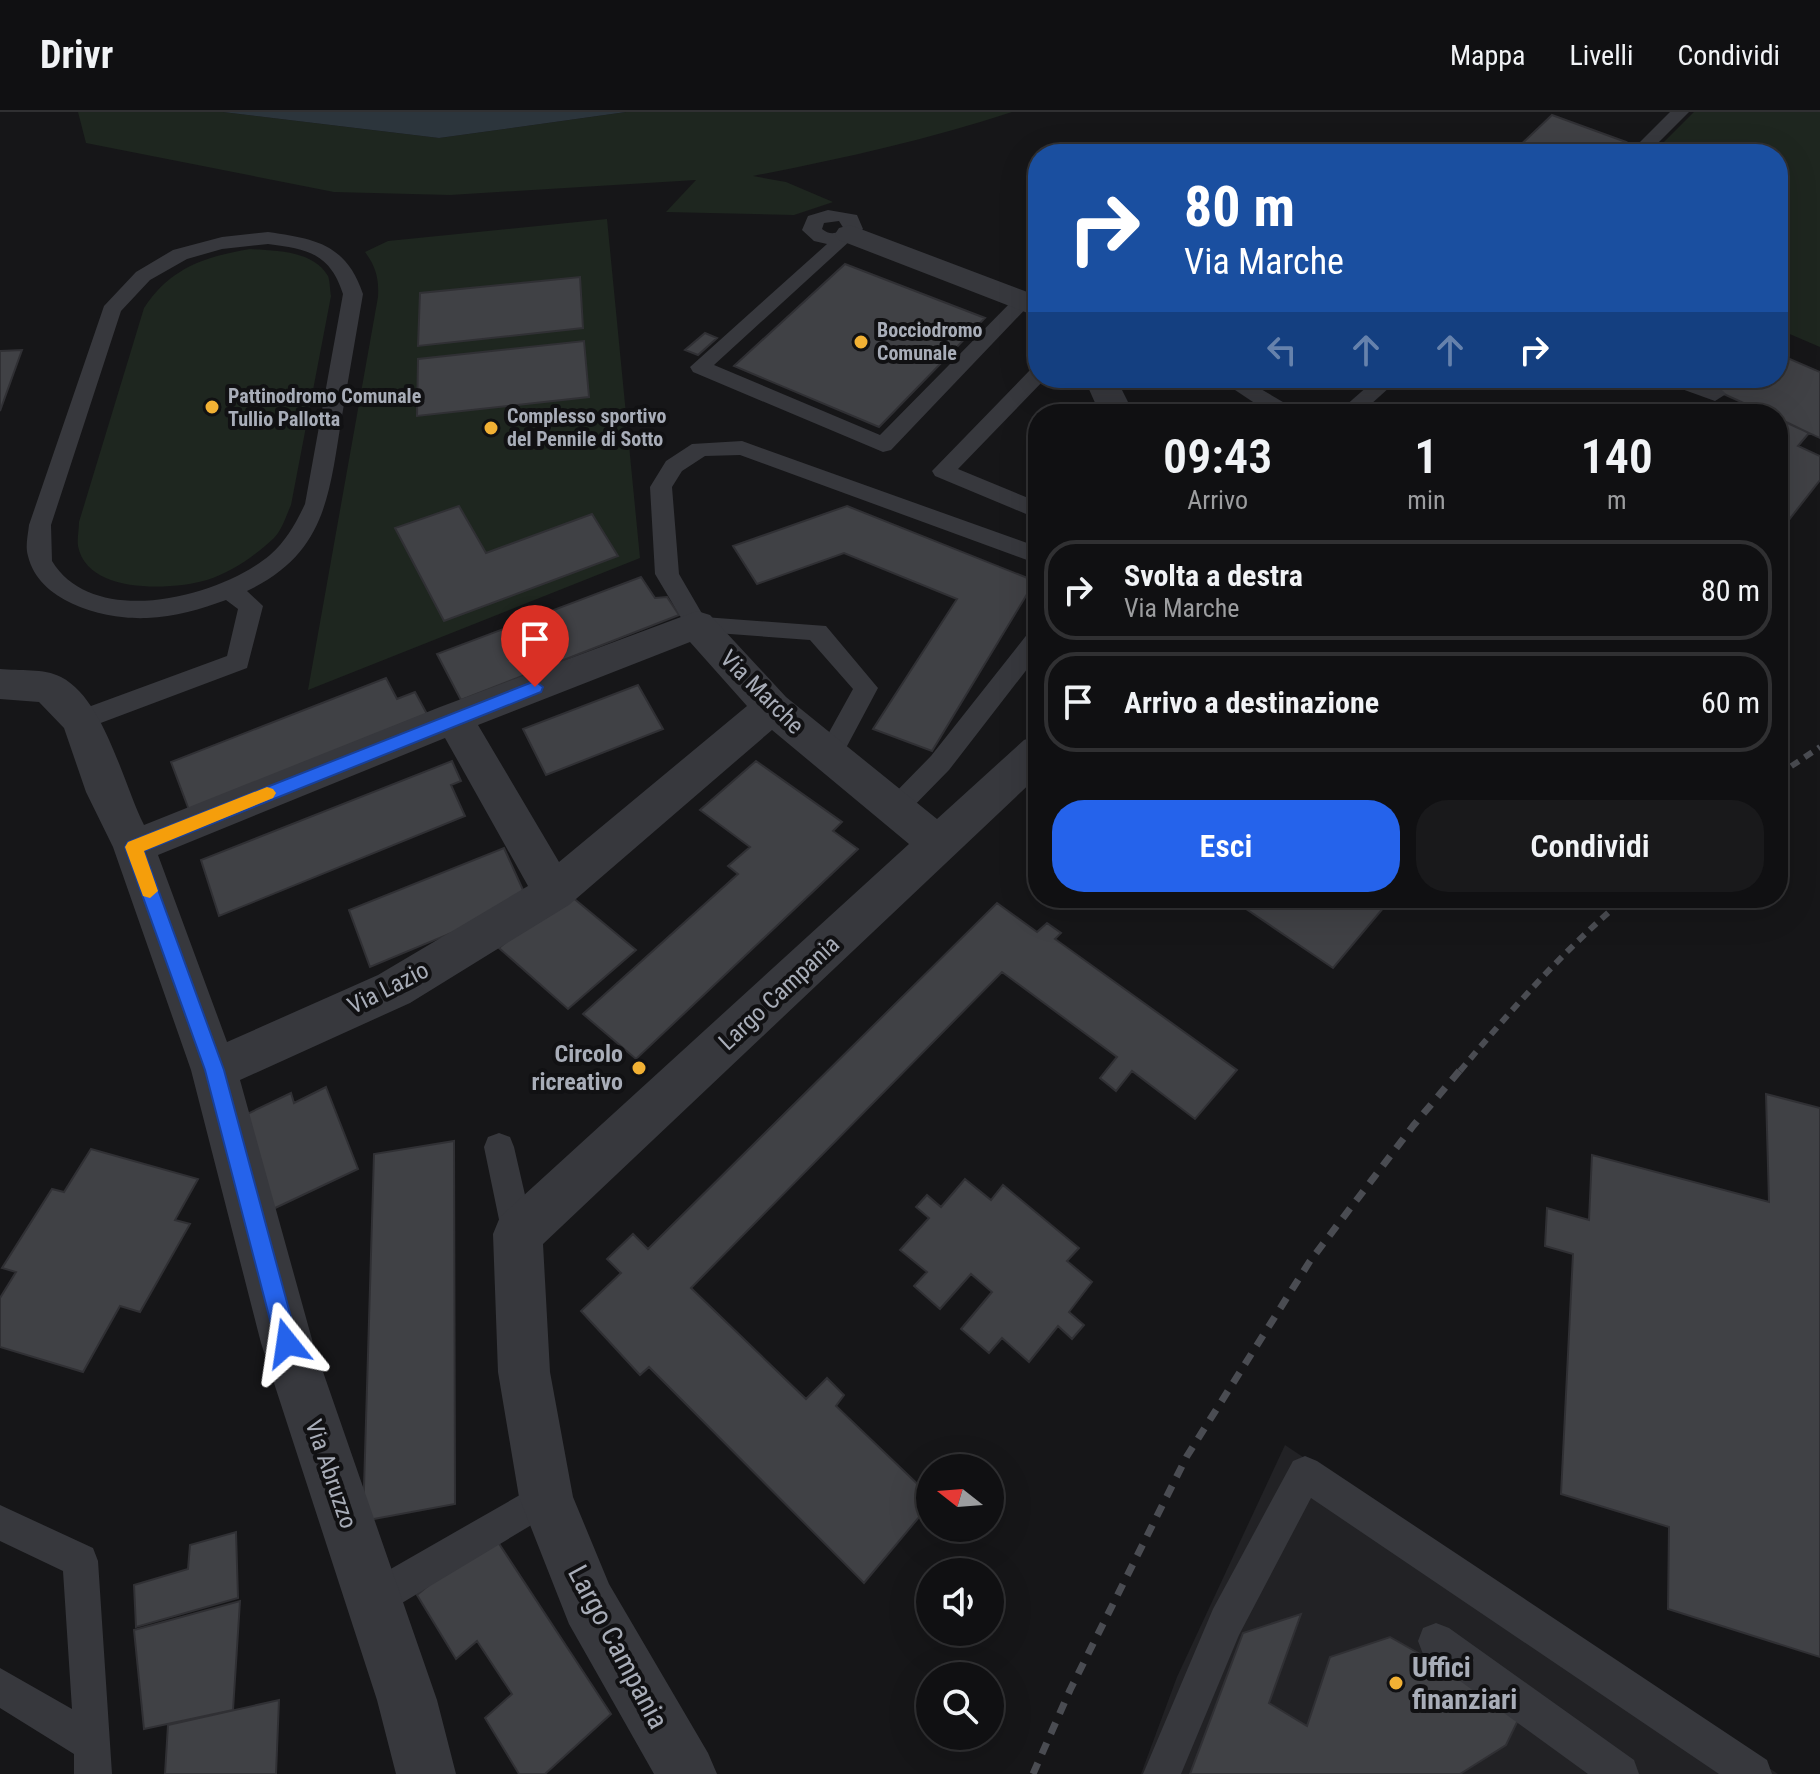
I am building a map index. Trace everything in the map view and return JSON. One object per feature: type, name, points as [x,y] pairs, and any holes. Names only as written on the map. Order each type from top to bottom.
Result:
[{"type":"street","points":[[850,234],[1028,302]]},
{"type":"street","name":"Via Marche","points":[[134,847],[454,718],[697,625],[772,708],[940,845]]},
{"type":"street","name":"Via Abruzzo","points":[[0,684],[49,688],[81,720],[107,792],[134,847],[214,1070],[287,1343],[407,1700],[426,1774]]},
{"type":"street","name":"Via Lazio","points":[[214,1070],[394,989],[554,892],[772,708]]},
{"type":"street","points":[[454,718],[554,892]]},
{"type":"street","name":"Largo Campania","points":[[687,1774],[589,1604],[546,1497],[524,1372],[518,1234],[1028,761]]},
{"type":"lane","points":[[1647,144],[1680,112]]},
{"type":"lane","points":[[850,234],[700,367],[883,445],[1028,306]]},
{"type":"lane","points":[[268,238],[303,243],[331,254],[348,272],[353,294],[316,504],[302,536],[272,566],[230,591],[181,606],[130,610],[87,602],[55,583],[38,556],[40,525],[111,310],[128,287],[156,266],[191,250],[229,240],[268,238]]},
{"type":"lane","points":[[1028,384],[943,471],[1028,507]]},
{"type":"lane","points":[[1244,388],[1270,404]]},
{"type":"lane","points":[[1359,404],[1378,388]]},
{"type":"lane","points":[[1699,388],[1715,394]]},
{"type":"lane","points":[[697,625],[667,574],[661,487],[674,466],[700,449],[742,448],[1028,552]]},
{"type":"lane","points":[[81,720],[238,662],[251,606],[230,591]]},
{"type":"lane","name":"Via Marche","points":[[697,625],[817,632],[866,688],[829,756]]},
{"type":"lane","points":[[894,810],[940,763],[1028,651]]},
{"type":"lane","name":"Largo Campania","points":[[499,1147],[518,1234]]},
{"type":"lane","points":[[1162,1774],[1226,1622],[1305,1473],[1753,1774]]},
{"type":"lane","points":[[374,1599],[546,1497]]},
{"type":"lane","points":[[0,1523],[80,1561],[93,1759]]},
{"type":"lane","points":[[1436,1641],[1620,1774]]},
{"type":"lane","points":[[0,1687],[93,1759]]},
{"type":"shaded area","points":[[78,112],[223,112],[439,138],[626,112],[1012,112],[883,148],[753,176],[786,182],[833,202],[794,215],[666,212],[696,180],[450,195],[334,192],[86,143]]},
{"type":"shaded area","points":[[223,112],[626,112],[439,138]]},
{"type":"shaded area","points":[[1694,112],[1820,112],[1820,347],[1788,333],[1788,144],[1662,144]]},
{"type":"shaded area","name":"Complesso sportivo del Pennile di Sotto","points":[[607,219],[640,558],[308,690],[378,297],[376,273],[365,252],[388,241]]},
{"type":"shaded area","name":"Pattinodromo Comunale Tullio Pallotta","points":[[250,249],[293,254],[313,261],[328,276],[331,296],[291,505],[282,527],[259,551],[207,580],[154,587],[114,581],[97,573],[85,562],[78,546],[79,522],[144,308],[165,283],[190,266]]},
{"type":"shaded area","points":[[1285,1445],[1778,1774],[1141,1774],[1177,1677]]},
{"type":"building","points":[[1552,115],[1626,142],[1624,144],[1522,144]]},
{"type":"building","name":"Bocciodromo Comunale","points":[[845,264],[985,318],[879,427],[734,366]]},
{"type":"building","points":[[580,277],[583,328],[418,346],[420,293]]},
{"type":"building","points":[[705,333],[717,338],[698,355],[685,350]]},
{"type":"building","points":[[584,341],[589,397],[417,416],[418,359]]},
{"type":"building","points":[[22,350],[0,411],[0,351]]},
{"type":"building","points":[[1788,358],[1820,372],[1820,438],[1788,424],[1788,404],[1746,404],[1710,388],[1788,388]]},
{"type":"building","points":[[1788,423],[1809,433],[1798,446],[1820,456],[1820,480],[1788,521]]},
{"type":"building","points":[[459,506],[486,553],[592,514],[618,556],[444,621],[395,528]]},
{"type":"building","points":[[847,506],[1028,578],[1028,593],[932,751],[873,729],[957,599],[844,553],[757,584],[733,546]]},
{"type":"building","points":[[641,577],[655,598],[667,597],[679,615],[461,700],[437,654]]},
{"type":"building","points":[[386,678],[397,699],[415,692],[427,714],[189,810],[171,762]]},
{"type":"building","points":[[638,685],[663,729],[546,775],[523,729]]},
{"type":"building","points":[[452,761],[461,781],[451,785],[465,816],[219,916],[201,860]]},
{"type":"building","points":[[756,761],[842,822],[833,831],[858,849],[636,1059],[583,1014],[738,874],[728,866],[750,847],[700,810]]},
{"type":"building","points":[[504,848],[528,901],[370,967],[349,910]]},
{"type":"building","points":[[566,892],[636,950],[568,1009],[499,948]]},
{"type":"building","points":[[997,903],[1037,932],[1047,923],[1061,933],[1055,939],[1237,1070],[1195,1119],[1132,1071],[1116,1091],[1100,1078],[1117,1057],[1002,972],[691,1288],[806,1399],[827,1378],[844,1395],[836,1406],[916,1483],[916,1521],[864,1583],[649,1367],[640,1375],[581,1311],[621,1273],[607,1259],[633,1234],[648,1249]]},
{"type":"building","points":[[1245,908],[1383,908],[1333,968]]},
{"type":"building","points":[[326,1087],[358,1169],[273,1209],[243,1116],[291,1093],[294,1103]]},
{"type":"building","points":[[1766,1094],[1820,1108],[1820,1657],[1668,1609],[1669,1527],[1561,1494],[1573,1254],[1545,1246],[1547,1208],[1589,1220],[1592,1155],[1769,1202]]},
{"type":"building","points":[[454,1141],[455,1504],[363,1521],[374,1154]]},
{"type":"building","points":[[91,1149],[198,1179],[175,1220],[190,1224],[140,1312],[120,1306],[83,1372],[0,1347],[0,1298],[16,1272],[2,1268],[52,1189],[64,1192]]},
{"type":"building","points":[[965,1179],[991,1200],[1003,1185],[1079,1248],[1067,1261],[1092,1282],[1069,1312],[1084,1325],[1072,1339],[1058,1326],[1029,1362],[1002,1338],[989,1353],[961,1329],[992,1292],[971,1274],[940,1309],[914,1286],[927,1272],[900,1250],[929,1218],[916,1207],[927,1195],[941,1207]]},
{"type":"building","points":[[236,1532],[238,1598],[136,1627],[134,1585],[188,1569],[190,1545]]},
{"type":"building","points":[[492,1533],[611,1714],[545,1774],[519,1774],[485,1718],[512,1694],[477,1641],[456,1659],[417,1595]]},
{"type":"building","points":[[240,1601],[233,1710],[144,1729],[134,1630]]},
{"type":"building","name":"Uffici finanziari","points":[[1301,1614],[1269,1703],[1307,1726],[1330,1657],[1390,1637],[1522,1712],[1506,1745],[1460,1774],[1190,1774],[1243,1633]]},
{"type":"building","points":[[279,1700],[276,1774],[165,1774],[168,1725]]},
{"type":"railway","points":[[1788,768],[1820,747]]},
{"type":"railway","points":[[1460,1071],[1539,981],[1614,908]]},
{"type":"railway","points":[[1033,1774],[1070,1690],[1187,1456],[1310,1261],[1413,1126],[1461,1069]]},
{"type":"slow traffic","points":[[150,891],[134,847],[267,793]]},
{"type":"place","name":"Bocciodromo Comunale","points":[[861,342]]},
{"type":"place","name":"Pattinodromo Comunale Tullio Pallotta","points":[[212,407]]},
{"type":"place","name":"Complesso sportivo del Pennile di Sotto","points":[[491,428]]},
{"type":"place","name":"Circolo ricreativo","points":[[639,1068]]},
{"type":"place","name":"Uffici finanziari","points":[[1396,1683]]},
{"type":"route","points":[[287,1343],[214,1070],[134,847],[535,687]]}]
